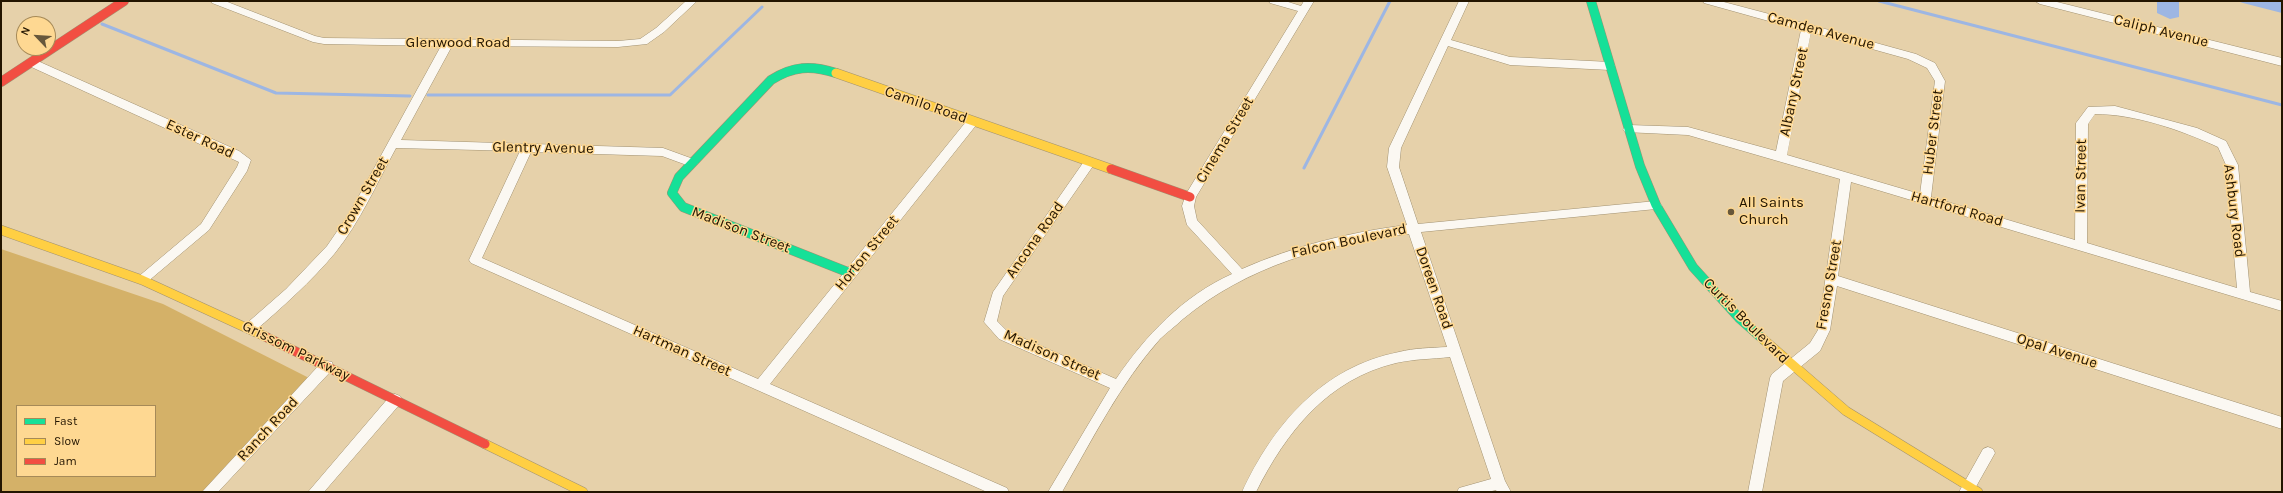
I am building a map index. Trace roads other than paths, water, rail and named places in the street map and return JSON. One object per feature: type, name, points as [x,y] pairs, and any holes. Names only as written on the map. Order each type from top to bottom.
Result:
[{"type":"street","points":[[1,82],[124,1]]},
{"type":"street","name":"Glenwood Road","points":[[216,1],[313,39],[324,41],[448,44],[643,42],[660,30],[692,1]]},
{"type":"street","points":[[1274,1],[1307,6]]},
{"type":"street","points":[[1464,1],[1444,41],[1510,61],[1610,66]]},
{"type":"street","name":"Curtis Boulevard","points":[[1591,1],[1640,166],[1656,205],[1692,267],[1739,318],[1791,365],[1846,411],[1970,490]]},
{"type":"street","name":"Camden Avenue","points":[[1708,1],[1912,56],[1932,66]]},
{"type":"street","name":"Caliph Avenue","points":[[2045,2],[2282,62]]},
{"type":"street","name":"Cinema Street","points":[[1239,274],[1191,222],[1188,206],[1190,198],[1307,6]]},
{"type":"street","name":"Albany Street","points":[[1781,156],[1807,27]]},
{"type":"street","name":"Doreen Road","points":[[1444,41],[1395,148],[1393,167],[1502,488]]},
{"type":"street","name":"Crown Street","points":[[250,328],[290,292],[331,249],[353,217],[448,44]]},
{"type":"street","name":"Ester Road","points":[[31,62],[235,154],[245,160],[243,168],[206,227],[142,280]]},
{"type":"street","name":"Camilo Road","points":[[692,163],[771,80],[783,72],[802,65],[818,67],[1190,198]]},
{"type":"street","name":"Huber Street","points":[[1925,200],[1940,81],[1932,66]]},
{"type":"street","name":"Ivan Street","points":[[2081,245],[2082,123],[2092,110]]},
{"type":"street","name":"Ashbury Road","points":[[2092,110],[2115,110],[2193,131],[2222,144],[2232,165],[2244,294]]},
{"type":"street","name":"Horton Street","points":[[761,385],[973,121]]},
{"type":"street","name":"Hartford Road","points":[[1629,128],[1688,131],[1781,156],[1846,177],[2081,245],[2282,306]]},
{"type":"street","name":"Glentry Avenue","points":[[393,144],[663,152],[692,163]]},
{"type":"street","name":"Hartman Street","points":[[527,149],[475,260],[1002,492]]},
{"type":"street","name":"Madison Street","points":[[692,163],[679,177],[672,193],[683,207],[850,273]]},
{"type":"street","name":"Ancona Road","points":[[990,322],[997,295],[1090,163]]},
{"type":"street","name":"Fresno Street","points":[[1755,492],[1777,378],[1791,365],[1815,347],[1824,330],[1846,177]]},
{"type":"street","name":"Falcon Boulevard","points":[[1055,492],[1118,384],[1157,333],[1197,300],[1239,274],[1290,253],[1357,236],[1414,228],[1656,205]]},
{"type":"street","name":"Grissom Parkway","points":[[1,230],[142,280],[250,328],[583,492]]},
{"type":"street","name":"Opal Avenue","points":[[1831,279],[2282,423]]},
{"type":"street","name":"Madison Street","points":[[990,322],[1003,335],[1015,341],[1118,384]]},
{"type":"street","points":[[1249,492],[1265,457],[1287,426],[1314,398],[1347,375],[1391,359],[1456,351]]},
{"type":"street","name":"Ranch Road","points":[[209,492],[327,366]]},
{"type":"street","points":[[315,492],[395,400]]},
{"type":"street","points":[[1970,490],[1988,453]]},
{"type":"street","points":[[1464,492],[1502,488]]},
{"type":"water","points":[[2157,1],[2179,1],[2179,17],[2170,19],[2157,13]]},
{"type":"water","points":[[2237,1],[2282,1],[2282,13],[2243,3]]},
{"type":"waterway","points":[[1304,168],[1390,1]]},
{"type":"waterway","points":[[1879,1],[2282,105]]},
{"type":"waterway","points":[[428,95],[670,95],[762,7]]},
{"type":"waterway","points":[[102,24],[276,93],[410,96]]},
{"type":"place","name":"All Saints Church","points":[[1731,212]]}]
